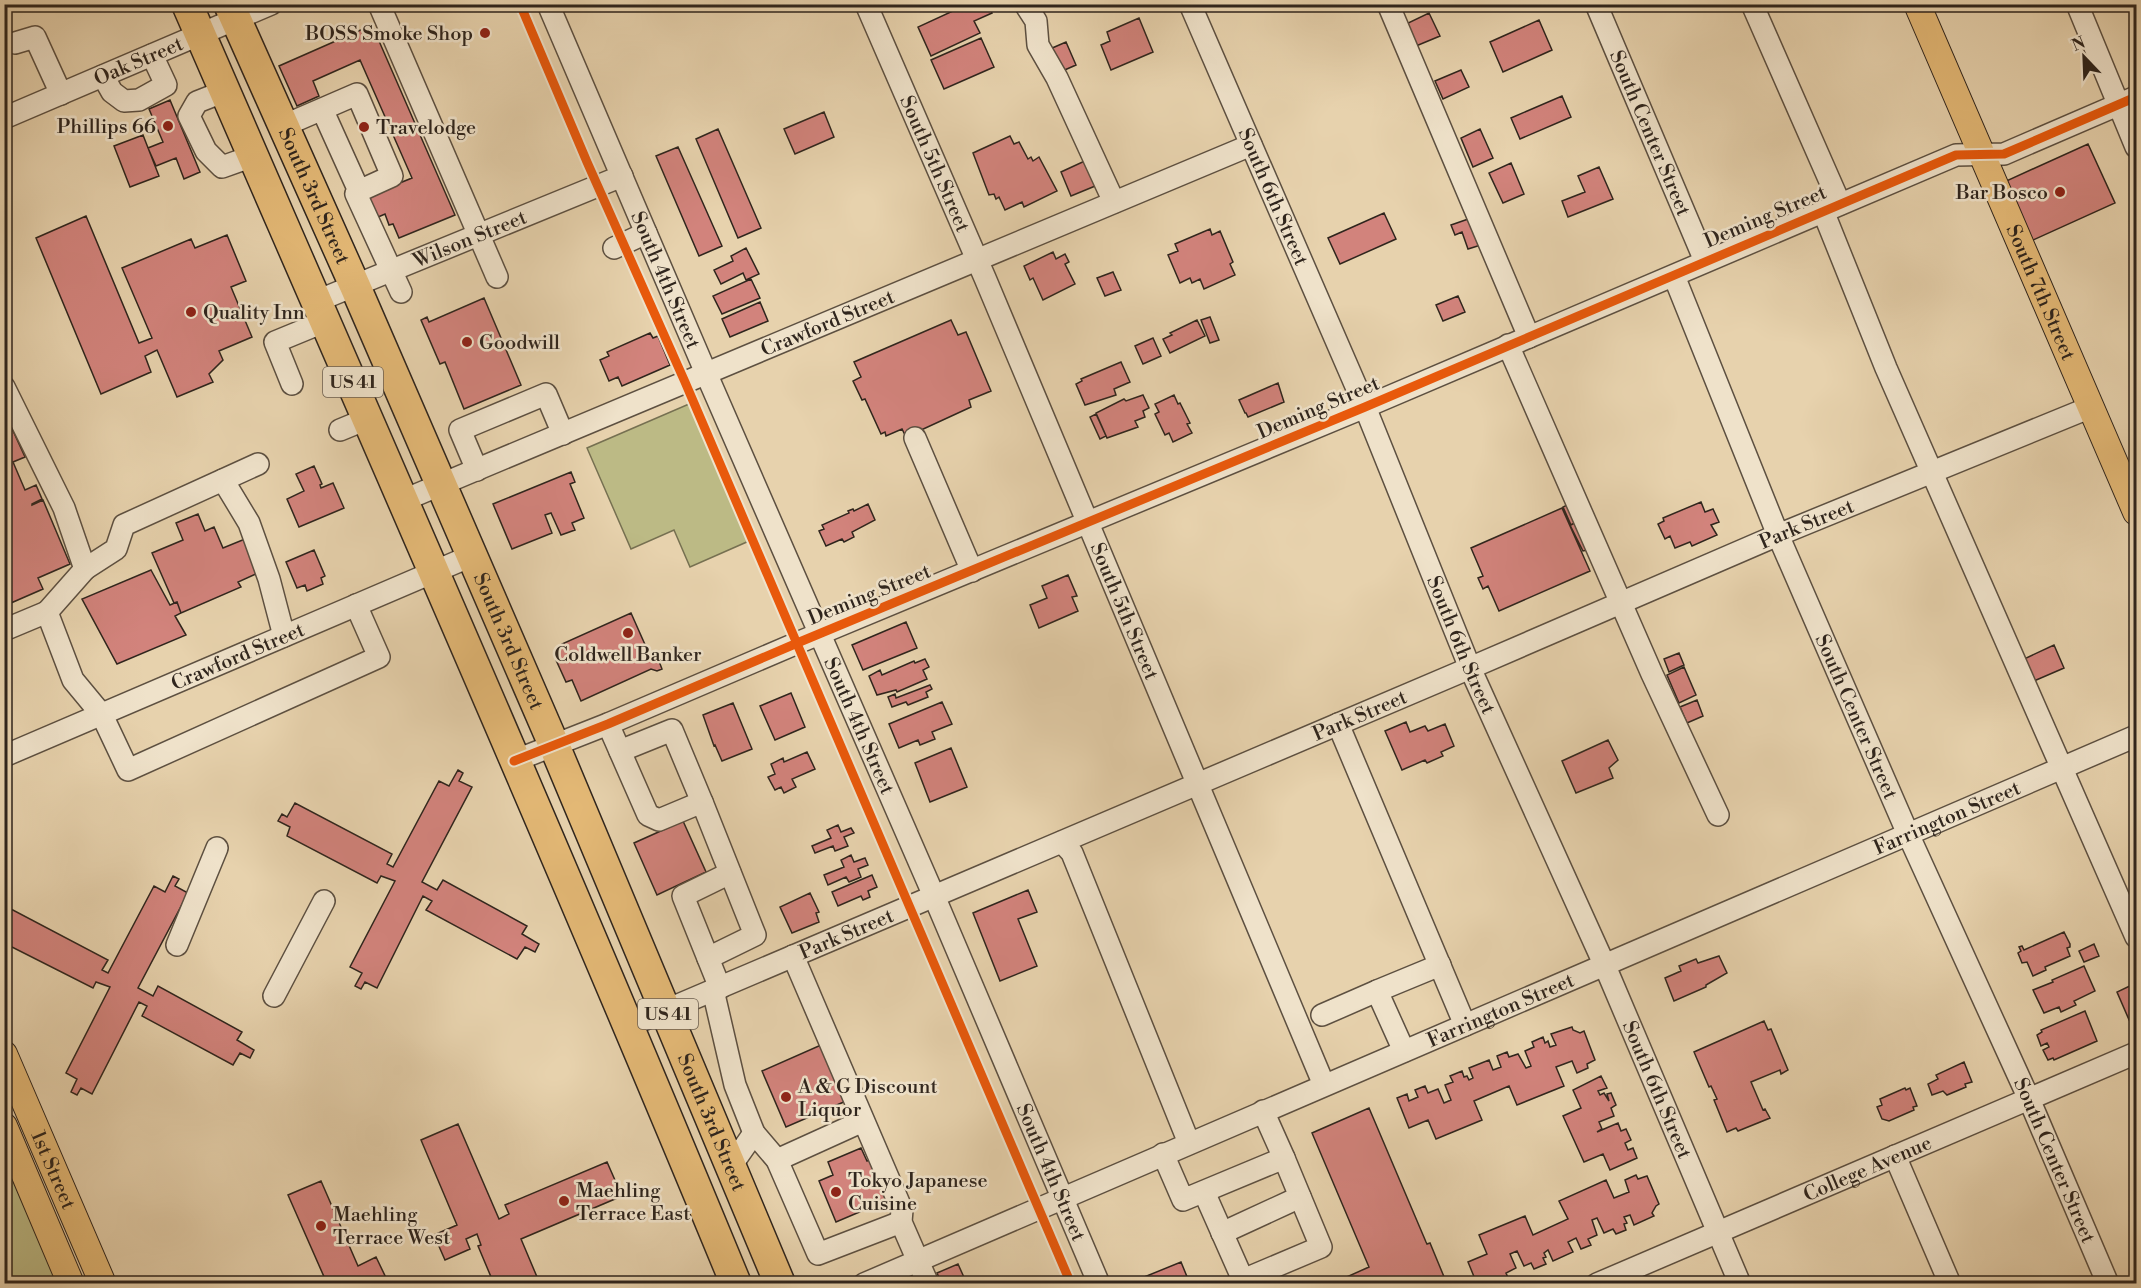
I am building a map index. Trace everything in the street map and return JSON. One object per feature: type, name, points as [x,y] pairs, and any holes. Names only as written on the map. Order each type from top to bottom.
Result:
[{"type":"highway","name":"South 3rd Street","points":[[187,4],[369,418],[514,762],[630,1026],[736,1284]]},
{"type":"highway","name":"South 3rd Street","points":[[232,12],[355,286],[554,745],[780,1284]]},
{"type":"main road","name":"South 7th Street","points":[[1917,4],[2091,407],[2131,485],[2136,512]]},
{"type":"main road","name":"1st Street","points":[[4,1054],[103,1284]]},
{"type":"main road","name":"1st Street","points":[[4,1126],[71,1284]]},
{"type":"street","name":"Oak Street","points":[[4,118],[200,35],[232,12],[271,4]]},
{"type":"street","points":[[379,4],[497,277]]},
{"type":"street","name":"South 4th Street","points":[[548,4],[934,896],[1099,1284]]},
{"type":"street","name":"South 5th Street","points":[[866,4],[1089,523],[1324,1085]]},
{"type":"street","points":[[1025,4],[1036,21],[1038,45],[1058,78],[1114,202]]},
{"type":"street","name":"South 6th Street","points":[[1190,4],[1365,407],[1470,668],[1605,966],[1740,1284]]},
{"type":"street","points":[[1388,4],[1529,337]]},
{"type":"street","name":"South Center Street","points":[[1596,4],[1705,261]]},
{"type":"street","points":[[1752,4],[1831,207],[1857,292],[1886,368],[2136,938]]},
{"type":"street","points":[[2077,4],[2128,101],[2136,147]]},
{"type":"street","points":[[15,43],[35,37],[61,94]]},
{"type":"street","points":[[152,55],[165,85],[189,116],[206,151],[222,167],[253,156]]},
{"type":"street","points":[[103,76],[112,92],[124,101],[139,100],[165,85]]},
{"type":"street","points":[[189,116],[197,102],[225,91]]},
{"type":"street","points":[[283,126],[357,94],[392,176],[356,194],[400,292]]},
{"type":"street","name":"Deming Street","points":[[514,762],[1365,407],[1956,155],[2004,153],[2128,101]]},
{"type":"street","points":[[322,109],[359,191]]},
{"type":"street","name":"Crawford Street","points":[[404,500],[1251,145]]},
{"type":"street","name":"Wilson Street","points":[[292,384],[275,342],[355,286],[622,176]]},
{"type":"street","points":[[614,248],[646,233]]},
{"type":"street","name":"South Center Street","points":[[1674,276],[1778,535],[1908,834],[2029,1099],[2108,1284]]},
{"type":"street","points":[[1508,345],[1652,674],[1718,815]]},
{"type":"street","points":[[4,387],[63,508],[85,569]]},
{"type":"street","points":[[477,470],[460,430],[481,421],[546,394],[563,434]]},
{"type":"street","name":"Park Street","points":[[630,1026],[1778,535],[2091,407]]},
{"type":"street","points":[[339,429],[369,418]]},
{"type":"street","points":[[915,438],[972,571]]},
{"type":"street","points":[[4,630],[46,612],[85,569],[116,549],[124,525],[258,464]]},
{"type":"street","points":[[223,480],[249,524],[269,579],[284,636]]},
{"type":"street","name":"Crawford Street","points":[[6,750],[102,715],[471,556]]},
{"type":"street","points":[[46,612],[73,680],[102,715],[128,770],[379,657],[356,605]]},
{"type":"street","points":[[608,724],[648,815],[659,820],[702,802]]},
{"type":"street","points":[[1338,724],[1465,1025]]},
{"type":"street","points":[[620,751],[672,730],[755,935],[708,958]]},
{"type":"street","name":"Farrington Street","points":[[864,1284],[2136,736]]},
{"type":"street","points":[[1062,842],[1072,853],[1189,1143]]},
{"type":"street","points":[[177,945],[217,848]]},
{"type":"street","points":[[730,873],[683,896],[708,958],[735,1085],[754,1133],[777,1160],[818,1254],[901,1222]]},
{"type":"street","points":[[274,996],[324,901]]},
{"type":"street","points":[[793,956],[903,1210],[901,1222],[928,1284]]},
{"type":"street","points":[[1322,1015],[1440,965]]},
{"type":"street","points":[[1377,991],[1404,1051]]},
{"type":"street","name":"College Avenue","points":[[1597,1284],[2136,1053]]},
{"type":"street","points":[[1204,1192],[1243,1280],[1321,1247],[1263,1112]]},
{"type":"street","points":[[777,1160],[863,1121]]},
{"type":"street","points":[[731,1166],[754,1133]]},
{"type":"street","points":[[1163,1154],[1183,1200],[1284,1158]]},
{"type":"street","points":[[1895,1156],[1950,1284]]},
{"type":"street","points":[[1222,1233],[1300,1197]]},
{"type":"shaded area","points":[[689,404],[749,541],[690,567],[674,530],[631,549],[587,448]]},
{"type":"shaded area","points":[[5,1118],[79,1283],[5,1283]]},
{"type":"building","points":[[910,4],[927,4],[912,11]]},
{"type":"building","points":[[968,4],[988,4],[992,13],[974,21],[980,33],[931,56],[918,27]]},
{"type":"building","points":[[1429,13],[1440,36],[1416,46],[1406,24]]},
{"type":"building","points":[[1139,18],[1153,52],[1111,70],[1101,45],[1110,41],[1107,32]]},
{"type":"building","points":[[1539,20],[1552,50],[1503,72],[1490,42]]},
{"type":"building","points":[[372,25],[455,215],[399,238],[393,224],[389,225],[385,214],[369,221],[360,199],[412,178],[360,60],[313,81],[319,96],[297,106],[279,66]]},
{"type":"building","points":[[981,38],[994,67],[944,89],[931,60]]},
{"type":"building","points":[[1066,42],[1076,65],[1060,72],[1050,49]]},
{"type":"building","points":[[1461,70],[1469,87],[1443,99],[1435,81]]},
{"type":"building","points":[[1562,96],[1571,117],[1520,139],[1511,118]]},
{"type":"building","name":"Phillips 66","points":[[170,100],[200,172],[184,179],[176,158],[156,166],[148,148],[163,142],[149,109]]},
{"type":"building","points":[[824,112],[834,137],[795,154],[784,129]]},
{"type":"building","points":[[718,129],[761,228],[738,238],[696,139]]},
{"type":"building","points":[[1480,129],[1493,158],[1473,167],[1461,138]]},
{"type":"building","points":[[143,135],[159,176],[130,187],[114,146]]},
{"type":"building","points":[[1010,136],[1014,144],[1019,142],[1028,159],[1031,157],[1033,161],[1039,157],[1057,191],[1024,207],[1022,202],[1005,210],[999,197],[996,199],[994,194],[989,195],[973,153]]},
{"type":"building","name":"Bar Bosco","points":[[2088,144],[2115,203],[2031,241],[2004,182]]},
{"type":"building","points":[[678,147],[722,246],[699,256],[656,156]]},
{"type":"building","points":[[1089,159],[1100,184],[1071,196],[1061,172]]},
{"type":"building","points":[[1511,163],[1524,194],[1503,203],[1489,173]]},
{"type":"building","points":[[1599,167],[1613,199],[1568,217],[1562,201],[1585,192],[1578,176]]},
{"type":"building","points":[[1384,213],[1396,239],[1340,264],[1328,238]]},
{"type":"building","name":"Quality Inn","points":[[86,216],[139,343],[152,338],[122,268],[191,239],[195,248],[227,235],[246,281],[231,287],[252,337],[219,351],[223,360],[209,374],[213,382],[177,397],[157,350],[145,356],[151,372],[101,394],[36,238]]},
{"type":"building","points":[[1474,217],[1484,244],[1468,249],[1462,232],[1455,235],[1451,225]]},
{"type":"building","points":[[1210,229],[1212,235],[1220,231],[1233,262],[1230,264],[1235,275],[1204,289],[1200,279],[1192,283],[1190,278],[1180,283],[1168,255],[1178,251],[1175,244]]},
{"type":"building","points":[[746,248],[759,274],[746,280],[743,273],[721,284],[714,270],[733,261],[731,256]]},
{"type":"building","points":[[1053,252],[1056,259],[1065,254],[1069,262],[1065,264],[1075,284],[1043,300],[1033,278],[1030,280],[1024,266]]},
{"type":"building","points":[[1113,272],[1121,290],[1105,296],[1097,278]]},
{"type":"building","points":[[751,279],[760,298],[722,314],[713,296]]},
{"type":"building","points":[[1458,296],[1465,312],[1443,321],[1436,305]]},
{"type":"building","name":"Goodwill","points":[[484,298],[521,385],[464,409],[445,362],[440,364],[421,320],[427,317],[429,322]]},
{"type":"building","points":[[760,302],[768,321],[730,337],[722,319]]},
{"type":"building","points":[[1210,317],[1219,340],[1210,343],[1201,320]]},
{"type":"building","points":[[951,320],[958,335],[966,332],[991,391],[969,400],[971,407],[906,437],[902,429],[886,436],[885,432],[881,434],[865,399],[862,400],[853,381],[861,377],[854,362]]},
{"type":"building","points":[[1197,320],[1205,336],[1170,353],[1163,339],[1172,335],[1170,333]]},
{"type":"building","points":[[650,333],[653,338],[658,336],[670,365],[622,386],[618,377],[609,381],[600,360],[609,356],[607,352]]},
{"type":"building","points":[[1153,338],[1161,356],[1143,364],[1135,346]]},
{"type":"building","points":[[1121,362],[1130,382],[1114,389],[1116,395],[1085,405],[1076,384],[1082,381],[1081,379]]},
{"type":"building","points":[[1278,383],[1284,402],[1248,417],[1239,400]]},
{"type":"building","points":[[1143,395],[1149,408],[1143,411],[1145,417],[1135,421],[1138,427],[1107,438],[1096,413],[1124,399],[1126,401]]},
{"type":"building","points":[[1174,395],[1190,423],[1187,424],[1192,433],[1173,442],[1169,433],[1165,435],[1155,414],[1159,412],[1155,404]]},
{"type":"building","points":[[4,411],[25,457],[13,462],[25,490],[36,485],[42,499],[32,505],[43,500],[70,564],[38,578],[43,589],[4,606]]},
{"type":"building","points":[[1096,414],[1106,436],[1100,439],[1090,417]]},
{"type":"building","points":[[314,466],[322,484],[321,488],[333,483],[344,508],[299,527],[287,499],[304,491],[296,474]]},
{"type":"building","points":[[571,472],[575,482],[570,484],[584,518],[572,523],[575,530],[561,535],[551,513],[545,515],[552,533],[512,549],[493,504]]},
{"type":"building","points":[[1573,502],[1581,520],[1571,525],[1563,507]]},
{"type":"building","points":[[1701,502],[1705,512],[1713,509],[1719,522],[1711,525],[1717,535],[1692,546],[1690,542],[1675,548],[1670,536],[1665,539],[1658,524],[1664,521],[1663,518]]},
{"type":"building","points":[[868,504],[875,520],[852,532],[854,537],[826,546],[819,531],[824,529],[822,525],[849,513],[848,511],[853,509],[854,511]]},
{"type":"building","points":[[1562,508],[1590,571],[1499,611],[1488,586],[1483,589],[1478,578],[1483,576],[1471,548]]},
{"type":"building","points":[[198,514],[205,531],[214,527],[223,548],[245,539],[260,572],[238,582],[241,587],[181,613],[177,602],[174,603],[152,553],[183,540],[176,523]]},
{"type":"building","points":[[1581,520],[1593,549],[1583,551],[1570,525]]},
{"type":"building","points":[[314,550],[325,576],[321,578],[323,584],[307,591],[305,585],[297,588],[286,562]]},
{"type":"building","points":[[151,570],[170,605],[177,602],[181,613],[175,616],[186,635],[117,664],[82,599]]},
{"type":"building","points":[[1068,575],[1077,596],[1072,597],[1078,611],[1039,628],[1030,605],[1047,598],[1042,586]]},
{"type":"building","points":[[631,613],[651,658],[657,656],[662,669],[657,671],[651,669],[581,701],[572,680],[566,682],[556,660],[560,659],[556,650],[561,648],[562,644]]},
{"type":"building","points":[[906,622],[917,648],[863,670],[852,645]]},
{"type":"building","points":[[2054,645],[2064,668],[2034,681],[2024,659]]},
{"type":"building","points":[[1679,653],[1684,665],[1669,672],[1664,659]]},
{"type":"building","points":[[925,659],[929,667],[923,670],[927,679],[897,692],[896,690],[877,695],[869,676],[880,670],[882,675],[914,661],[915,663]]},
{"type":"building","points":[[1684,667],[1696,695],[1679,703],[1667,675]]},
{"type":"building","points":[[930,685],[932,689],[926,692],[928,697],[908,705],[906,702],[892,707],[888,697],[895,694],[896,698]]},
{"type":"building","points":[[791,693],[805,727],[775,740],[760,706]]},
{"type":"building","points":[[1697,700],[1703,716],[1687,723],[1680,707]]},
{"type":"building","points":[[942,702],[952,724],[932,732],[935,739],[920,745],[918,740],[899,748],[889,724]]},
{"type":"building","points":[[733,703],[752,749],[722,761],[703,715]]},
{"type":"building","points":[[1406,722],[1410,732],[1425,726],[1428,731],[1445,724],[1454,746],[1441,752],[1443,756],[1427,763],[1425,760],[1402,770],[1385,731]]},
{"type":"building","points":[[1608,740],[1618,760],[1609,768],[1613,778],[1576,793],[1562,761]]},
{"type":"building","points":[[951,748],[967,787],[930,802],[915,763]]},
{"type":"building","points":[[807,752],[815,769],[792,779],[796,787],[784,793],[781,787],[775,790],[768,777],[775,774],[771,764],[783,758],[784,762]]},
{"type":"building","points":[[458,770],[463,773],[459,781],[472,787],[422,882],[437,890],[443,880],[527,926],[522,934],[539,944],[535,952],[525,947],[517,959],[426,910],[432,901],[423,896],[377,988],[365,982],[361,989],[355,986],[362,973],[350,967],[395,881],[381,876],[377,883],[287,836],[290,827],[278,821],[282,814],[287,817],[295,803],[392,854],[387,864],[393,867],[439,781],[449,786]]},
{"type":"building","points":[[683,821],[706,872],[657,895],[634,843]]},
{"type":"building","points":[[838,825],[841,832],[851,828],[854,833],[844,837],[848,846],[835,851],[833,846],[815,853],[812,846],[831,838],[827,830]]},
{"type":"building","points":[[851,855],[854,862],[865,858],[868,865],[858,869],[861,877],[849,882],[846,877],[828,885],[824,875],[844,867],[841,860]]},
{"type":"building","points":[[872,875],[877,887],[868,891],[870,897],[863,900],[861,896],[838,906],[832,892]]},
{"type":"building","points":[[173,876],[179,879],[175,886],[188,893],[138,988],[153,996],[158,986],[242,1032],[237,1040],[254,1050],[250,1058],[240,1053],[233,1065],[142,1016],[147,1006],[139,1002],[92,1094],[81,1088],[77,1095],[71,1092],[77,1079],[66,1073],[110,987],[96,982],[93,988],[4,943],[4,920],[11,909],[108,960],[102,970],[108,973],[154,886],[165,892]]},
{"type":"building","points":[[1028,890],[1037,912],[1018,919],[1037,966],[1000,981],[973,913]]},
{"type":"building","points":[[810,893],[819,912],[816,913],[819,922],[792,933],[780,907]]},
{"type":"building","points":[[2064,932],[2070,944],[2067,948],[2070,956],[2045,967],[2046,970],[2033,976],[2027,962],[2022,963],[2018,953],[2021,951],[2019,947],[2022,946],[2024,950]]},
{"type":"building","points":[[2094,944],[2099,956],[2084,962],[2079,951]]},
{"type":"building","points":[[1719,956],[1727,973],[1706,987],[1674,1001],[1665,978],[1681,971],[1679,966],[1696,959],[1698,963]]},
{"type":"building","points":[[2084,966],[2095,991],[2074,1001],[2076,1005],[2061,1012],[2059,1007],[2044,1013],[2033,990]]},
{"type":"building","points":[[2136,983],[2136,1027],[2133,1029],[2117,992]]},
{"type":"building","points":[[2085,1011],[2097,1041],[2054,1060],[2053,1058],[2048,1060],[2043,1050],[2049,1047],[2047,1043],[2041,1046],[2037,1035],[2042,1032],[2041,1030]]},
{"type":"building","points":[[1764,1021],[1768,1030],[1771,1029],[1788,1070],[1781,1074],[1780,1070],[1751,1082],[1763,1110],[1765,1109],[1770,1118],[1738,1131],[1736,1128],[1727,1132],[1714,1100],[1717,1099],[1711,1086],[1709,1087],[1694,1052]]},
{"type":"building","points":[[1572,1027],[1580,1033],[1584,1031],[1595,1060],[1587,1064],[1588,1068],[1577,1073],[1572,1061],[1556,1067],[1564,1086],[1517,1105],[1509,1086],[1474,1101],[1482,1120],[1436,1139],[1428,1120],[1409,1128],[1397,1098],[1407,1094],[1409,1101],[1418,1097],[1415,1090],[1425,1086],[1428,1093],[1438,1089],[1444,1103],[1451,1100],[1445,1085],[1453,1082],[1450,1076],[1462,1071],[1464,1077],[1467,1076],[1469,1080],[1473,1078],[1469,1068],[1489,1060],[1493,1070],[1501,1067],[1497,1056],[1507,1052],[1509,1057],[1518,1054],[1526,1068],[1531,1066],[1525,1051],[1534,1047],[1532,1042],[1543,1037],[1545,1043],[1548,1041],[1550,1047],[1556,1045],[1551,1034]]},
{"type":"building","points":[[821,1045],[846,1101],[786,1127],[762,1071]]},
{"type":"building","points":[[1964,1062],[1972,1082],[1947,1095],[1943,1091],[1932,1095],[1928,1084],[1938,1079],[1936,1075]]},
{"type":"building","points":[[1601,1076],[1607,1088],[1598,1091],[1600,1095],[1604,1093],[1609,1101],[1607,1094],[1611,1093],[1616,1105],[1611,1108],[1614,1116],[1599,1122],[1602,1129],[1597,1132],[1618,1123],[1621,1131],[1626,1129],[1631,1140],[1625,1143],[1628,1150],[1633,1148],[1637,1158],[1610,1170],[1603,1154],[1584,1162],[1563,1116],[1581,1108],[1573,1090]]},
{"type":"building","points":[[1905,1088],[1906,1090],[1910,1088],[1917,1106],[1913,1107],[1914,1110],[1889,1121],[1882,1119],[1877,1107],[1882,1105],[1880,1099]]},
{"type":"building","points":[[1369,1108],[1426,1242],[1430,1243],[1447,1284],[1331,1284],[1369,1267],[1312,1133]]},
{"type":"building","name":"Maehling Terrace East","points":[[458,1124],[499,1219],[509,1214],[505,1205],[607,1162],[622,1196],[521,1239],[540,1284],[494,1284],[478,1246],[481,1245],[477,1234],[466,1239],[470,1249],[445,1260],[434,1235],[457,1225],[421,1140]]},
{"type":"building","points":[[861,1148],[867,1161],[872,1159],[890,1199],[836,1222],[819,1181],[833,1175],[828,1162]]},
{"type":"building","points":[[1636,1175],[1638,1179],[1647,1176],[1659,1204],[1652,1213],[1654,1216],[1634,1225],[1630,1215],[1624,1217],[1627,1223],[1624,1224],[1626,1230],[1616,1234],[1613,1229],[1604,1233],[1597,1218],[1592,1220],[1597,1235],[1588,1239],[1591,1245],[1581,1249],[1576,1238],[1568,1242],[1573,1252],[1553,1261],[1548,1250],[1544,1253],[1546,1257],[1543,1258],[1546,1264],[1534,1269],[1531,1263],[1524,1266],[1517,1251],[1510,1254],[1516,1268],[1506,1273],[1509,1280],[1499,1284],[1496,1277],[1488,1281],[1489,1284],[1477,1284],[1468,1262],[1487,1254],[1479,1235],[1525,1216],[1533,1235],[1568,1219],[1559,1201],[1606,1180],[1614,1198],[1629,1192],[1625,1180]]},
{"type":"building","name":"Maehling Terrace West","points":[[321,1181],[358,1266],[376,1257],[389,1284],[315,1284],[325,1279],[288,1195]]},
{"type":"building","points":[[1181,1262],[1190,1284],[1133,1284],[1132,1282]]},
{"type":"building","points":[[958,1264],[967,1284],[942,1284],[937,1273]]},
{"type":"cycle path","points":[[520,4],[587,162],[685,382],[1071,1284]]},
{"type":"cycle path","points":[[514,761],[608,724],[1365,407],[1956,155],[2004,154],[2136,97]]},
{"type":"place","name":"BOSS Smoke Shop","points":[[485,33]]},
{"type":"place","name":"Phillips 66","points":[[168,126]]},
{"type":"place","name":"Travelodge","points":[[364,127]]},
{"type":"place","name":"Bar Bosco","points":[[2060,192]]},
{"type":"place","name":"Quality Inn","points":[[191,312]]},
{"type":"place","name":"Goodwill","points":[[467,342]]},
{"type":"place","name":"Coldwell Banker","points":[[628,633]]},
{"type":"place","name":"A & G Discount Liquor","points":[[786,1097]]},
{"type":"place","name":"Tokyo Japanese Cuisine","points":[[836,1192]]},
{"type":"place","name":"Maehling Terrace East","points":[[564,1201]]},
{"type":"place","name":"Maehling Terrace West","points":[[321,1226]]}]
